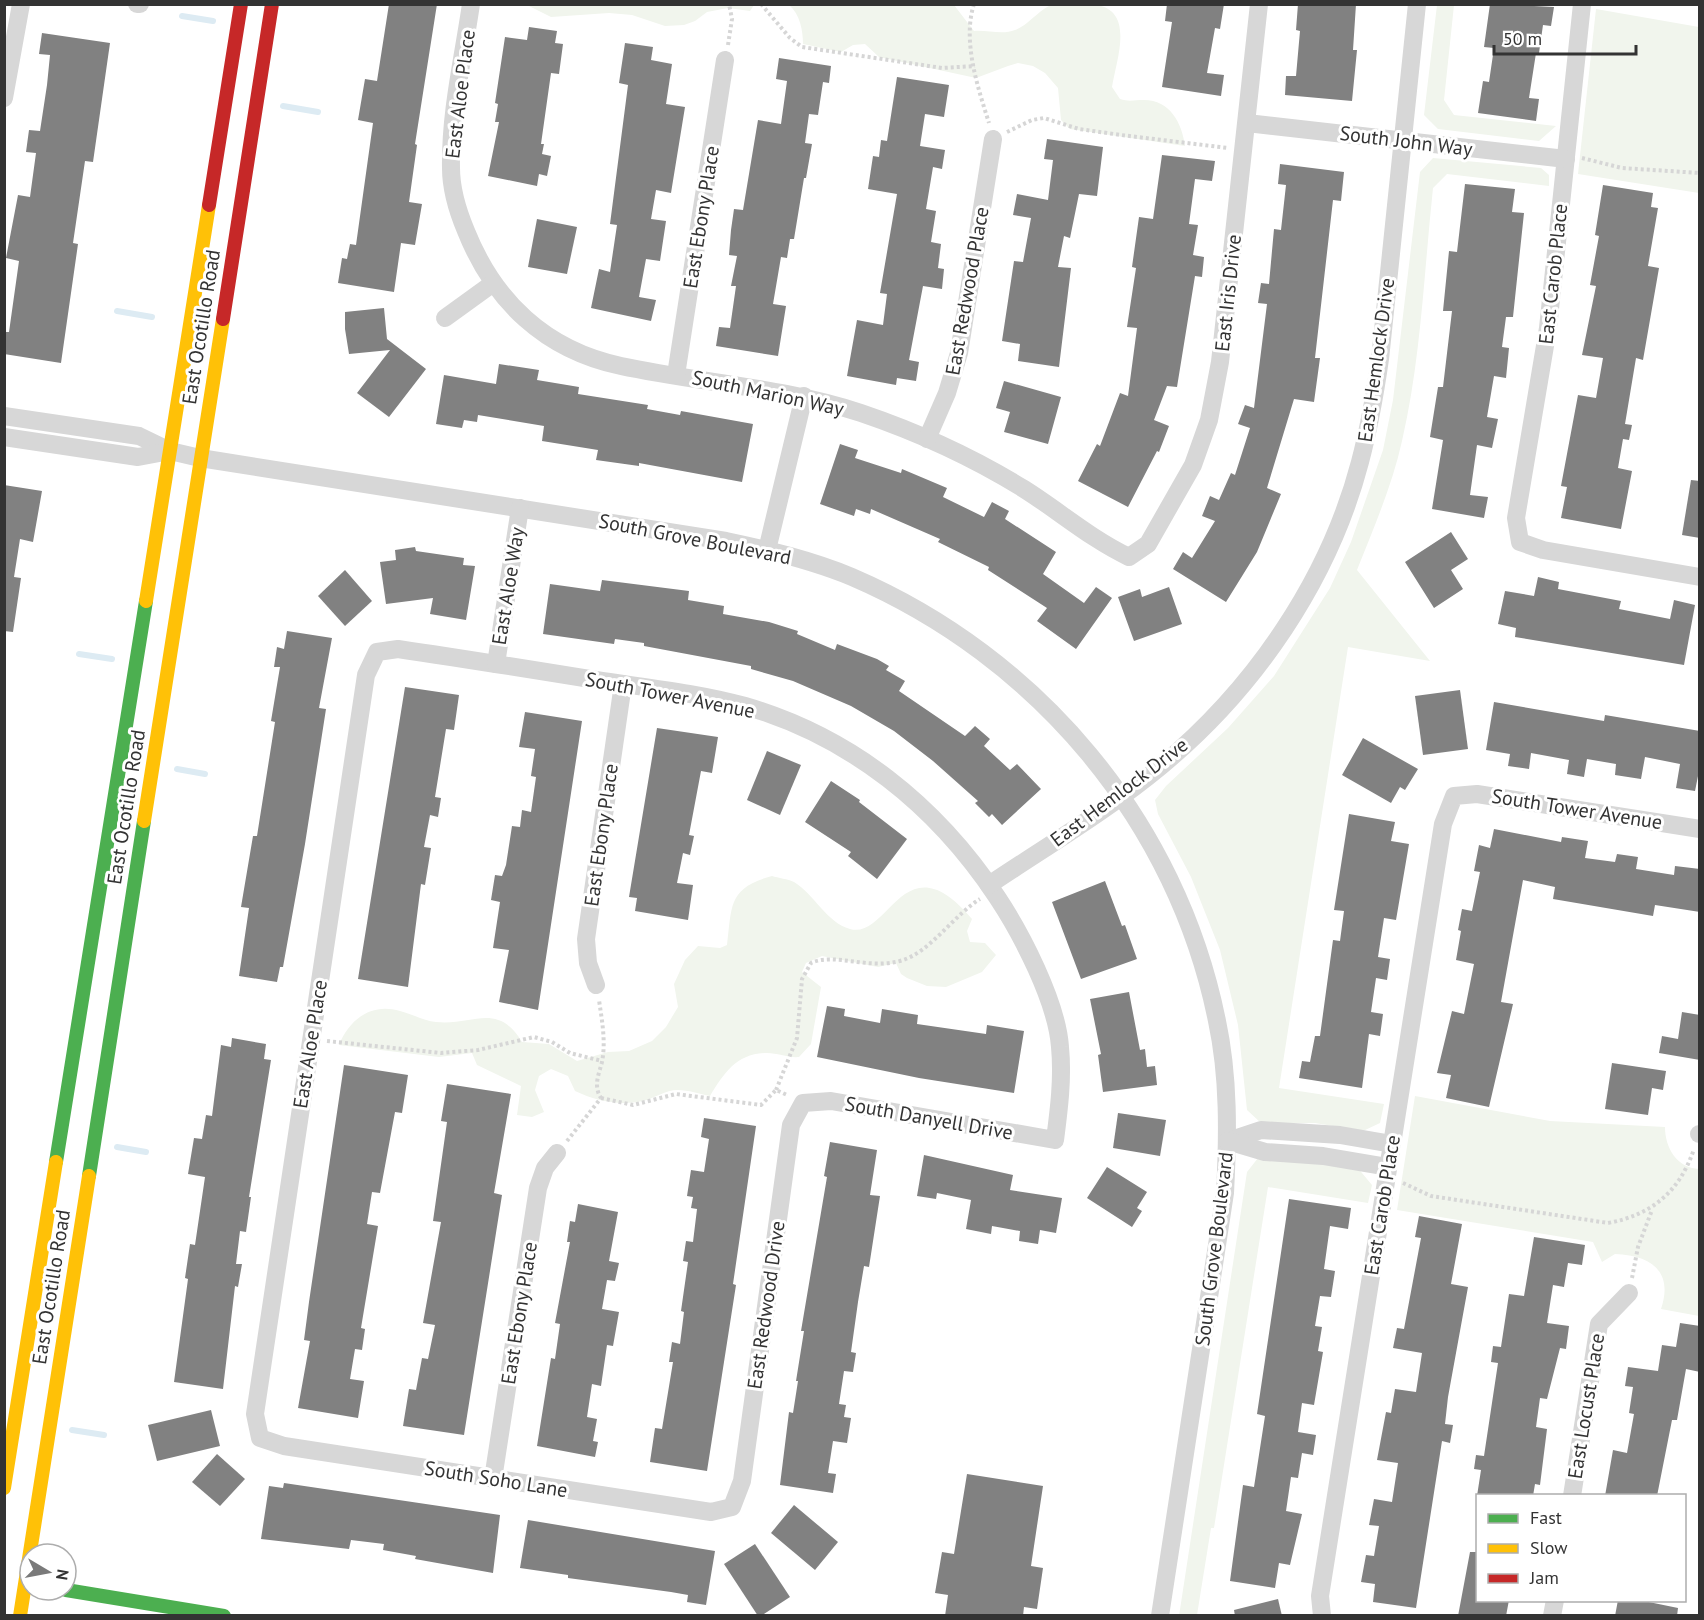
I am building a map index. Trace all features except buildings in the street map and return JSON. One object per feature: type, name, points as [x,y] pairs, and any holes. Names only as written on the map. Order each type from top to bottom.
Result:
[{"type":"main road","name":"East Ocotillo Road","points":[[4,1488],[241,4]]},
{"type":"main road","name":"East Ocotillo Road","points":[[29,1542],[272,4]]},
{"type":"main road","points":[[78,1592],[225,1616]]},
{"type":"street","points":[[4,98],[21,4]]},
{"type":"street","name":"East Aloe Place","points":[[471,4],[452,126],[451,171],[459,213],[474,253],[492,284]]},
{"type":"street","name":"East Iris Drive","points":[[1129,557],[1148,544],[1175,500],[1193,465],[1209,420],[1220,362],[1259,4]]},
{"type":"street","name":"East Hemlock Drive","points":[[991,888],[1160,767],[1227,703],[1290,620],[1331,542],[1360,464],[1371,416],[1380,359],[1418,4]]},
{"type":"street","name":"East Carob Place","points":[[1582,4],[1543,363],[1516,518],[1520,542],[1543,550],[1700,577]]},
{"type":"street","name":"East Ebony Place","points":[[676,375],[725,60]]},
{"type":"street","name":"South John Way","points":[[1247,123],[1566,157]]},
{"type":"street","name":"East Redwood Place","points":[[927,439],[947,393],[959,353],[993,139]]},
{"type":"street","points":[[445,318],[492,284]]},
{"type":"street","name":"South Marion Way","points":[[492,284],[520,316],[584,356],[620,366],[804,396],[893,424],[1021,487],[1108,547],[1129,557]]},
{"type":"street","points":[[767,550],[804,396]]},
{"type":"street","points":[[4,416],[140,436],[170,451]]},
{"type":"street","points":[[4,437],[138,457],[170,451]]},
{"type":"street","name":"South Grove Boulevard","points":[[170,451],[200,458],[520,508],[767,550],[850,577],[898,599],[967,640],[1041,701],[1085,747],[1121,795],[1153,845],[1177,893],[1204,965],[1218,1022],[1224,1063],[1228,1141],[1219,1241],[1160,1616]]},
{"type":"street","name":"East Aloe Way","points":[[496,664],[520,508]]},
{"type":"street","name":"South Tower Avenue","points":[[377,652],[398,649],[623,684],[743,706],[782,718],[832,742],[873,766],[910,794],[962,848],[1018,929],[1036,968],[1060,1044],[1061,1094],[1054,1140]]},
{"type":"street","name":"East Aloe Place","points":[[260,1438],[255,1414],[366,675],[377,652]]},
{"type":"street","name":"East Ebony Place","points":[[596,985],[588,963],[586,939],[623,684]]},
{"type":"street","name":"South Tower Avenue","points":[[1454,796],[1477,794],[1700,828]]},
{"type":"street","name":"East Carob Place","points":[[1322,1616],[1320,1596],[1387,1171],[1443,824],[1454,796]]},
{"type":"street","name":"South Danyell Drive","points":[[803,1103],[831,1101],[1054,1140]]},
{"type":"street","name":"East Redwood Drive","points":[[732,1507],[742,1481],[792,1125],[803,1103]]},
{"type":"street","points":[[1228,1141],[1261,1130],[1340,1135],[1392,1144]]},
{"type":"street","points":[[1228,1141],[1264,1152],[1323,1156],[1387,1171]]},
{"type":"street","name":"East Ebony Place","points":[[493,1479],[538,1188],[546,1168],[557,1153]]},
{"type":"street","name":"East Locust Place","points":[[1572,1494],[1599,1324],[1629,1293]]},
{"type":"street","name":"South Soho Lane","points":[[260,1438],[284,1446],[711,1512],[732,1507]]},
{"type":"path","points":[[725,60],[732,18],[729,4]]},
{"type":"path","points":[[760,4],[790,38],[802,47],[942,68],[975,66]]},
{"type":"path","points":[[974,4],[970,34],[975,66],[993,139],[1032,120],[1044,118],[1079,129],[1244,149]]},
{"type":"path","points":[[1566,157],[1622,168],[1700,173]]},
{"type":"path","points":[[596,985],[605,1042],[597,1092],[601,1098],[633,1105],[676,1094],[761,1106],[776,1090],[784,1066],[794,1047],[802,979],[811,963],[828,959],[860,964],[883,964],[904,959],[923,948],[991,888]]},
{"type":"path","points":[[311,1039],[441,1053],[478,1050],[534,1037],[552,1042],[570,1053],[602,1061]]},
{"type":"path","points":[[776,1090],[803,1103]]},
{"type":"path","points":[[557,1153],[601,1098]]},
{"type":"path","points":[[1629,1293],[1638,1247],[1652,1209],[1687,1170],[1699,1134]]},
{"type":"path","points":[[1387,1171],[1431,1196],[1582,1220],[1608,1223],[1629,1220],[1652,1209]]},
{"type":"shaded area","points":[[1053,4],[1102,6],[1113,13],[1118,22],[1120,34],[1120,47],[1112,87],[1120,99],[1153,101],[1168,108],[1178,121],[1185,146],[1070,129],[1061,120],[1058,88],[1045,73],[1033,66],[1018,63],[976,78],[879,57],[865,44],[853,45],[841,52],[803,44],[800,23],[796,13],[789,5],[954,5],[974,31],[1000,32],[1019,28]]},
{"type":"shaded area","points":[[527,5],[754,5],[750,11],[728,8],[707,12],[695,21],[684,25],[665,26],[632,15],[609,13],[551,17]]},
{"type":"shaded area","points":[[1437,5],[1454,5],[1444,100],[1454,115],[1556,126],[1539,141],[1438,129],[1424,115]]},
{"type":"shaded area","points":[[1596,9],[1699,27],[1699,193],[1578,174]]},
{"type":"shaded area","points":[[1433,158],[1541,168],[1549,175],[1549,186],[1447,174],[1433,188],[1418,347],[1402,441],[1382,506],[1357,570],[1430,661],[1348,647],[1279,1088],[1384,1104],[1380,1123],[1363,1131],[1315,1123],[1261,1123],[1247,1110],[1238,1025],[1220,950],[1191,877],[1158,814],[1155,800],[1166,786],[1228,728],[1274,676],[1330,588],[1351,542],[1383,450],[1393,400],[1420,172]]},
{"type":"shaded area","points":[[772,876],[794,882],[834,921],[850,929],[864,928],[876,921],[900,898],[914,889],[930,888],[949,897],[972,919],[967,931],[970,942],[985,943],[996,955],[982,972],[946,987],[927,986],[907,978],[901,974],[896,963],[878,967],[822,956],[806,963],[802,972],[821,987],[811,1044],[799,1057],[767,1053],[747,1056],[726,1072],[710,1096],[678,1090],[643,1101],[608,1102],[575,1091],[568,1076],[551,1069],[539,1076],[535,1090],[544,1112],[532,1117],[517,1115],[521,1086],[477,1065],[472,1053],[439,1057],[339,1045],[349,1028],[362,1015],[380,1009],[389,1009],[436,1022],[494,1019],[503,1022],[513,1030],[522,1042],[549,1044],[577,1061],[608,1052],[629,1051],[652,1041],[666,1027],[678,1007],[674,984],[685,960],[698,946],[720,948],[727,945],[735,900],[747,886]]},
{"type":"shaded area","points":[[1415,1096],[1550,1121],[1665,1127],[1667,1142],[1674,1156],[1684,1165],[1699,1169],[1699,1316],[1661,1309],[1664,1285],[1661,1275],[1656,1268],[1639,1258],[1615,1254],[1602,1262],[1593,1242],[1397,1210]]},
{"type":"shaded area","points":[[1258,1158],[1357,1167],[1372,1185],[1368,1203],[1268,1187],[1214,1528],[1211,1528],[1197,1615],[1179,1616],[1247,1172]]},
{"type":"waterway","points":[[182,16],[213,21]]},
{"type":"waterway","points":[[283,106],[318,112]]},
{"type":"waterway","points":[[117,311],[152,317]]},
{"type":"waterway","points":[[79,654],[112,659]]},
{"type":"waterway","points":[[177,769],[205,774]]},
{"type":"waterway","points":[[117,1147],[146,1152]]},
{"type":"waterway","points":[[72,1430],[104,1435]]},
{"type":"traffic: fast","points":[[56,1162],[146,601]]},
{"type":"traffic: fast","points":[[89,1176],[144,821]]},
{"type":"traffic: fast","points":[[78,1592],[224,1616]]},
{"type":"traffic: slow","points":[[146,601],[209,205]]},
{"type":"traffic: slow","points":[[144,821],[223,319]]},
{"type":"traffic: slow","points":[[4,1488],[56,1162]]},
{"type":"traffic: slow","points":[[20,1616],[89,1176]]},
{"type":"traffic: jam","points":[[209,205],[241,4]]},
{"type":"traffic: jam","points":[[223,319],[272,4]]}]
